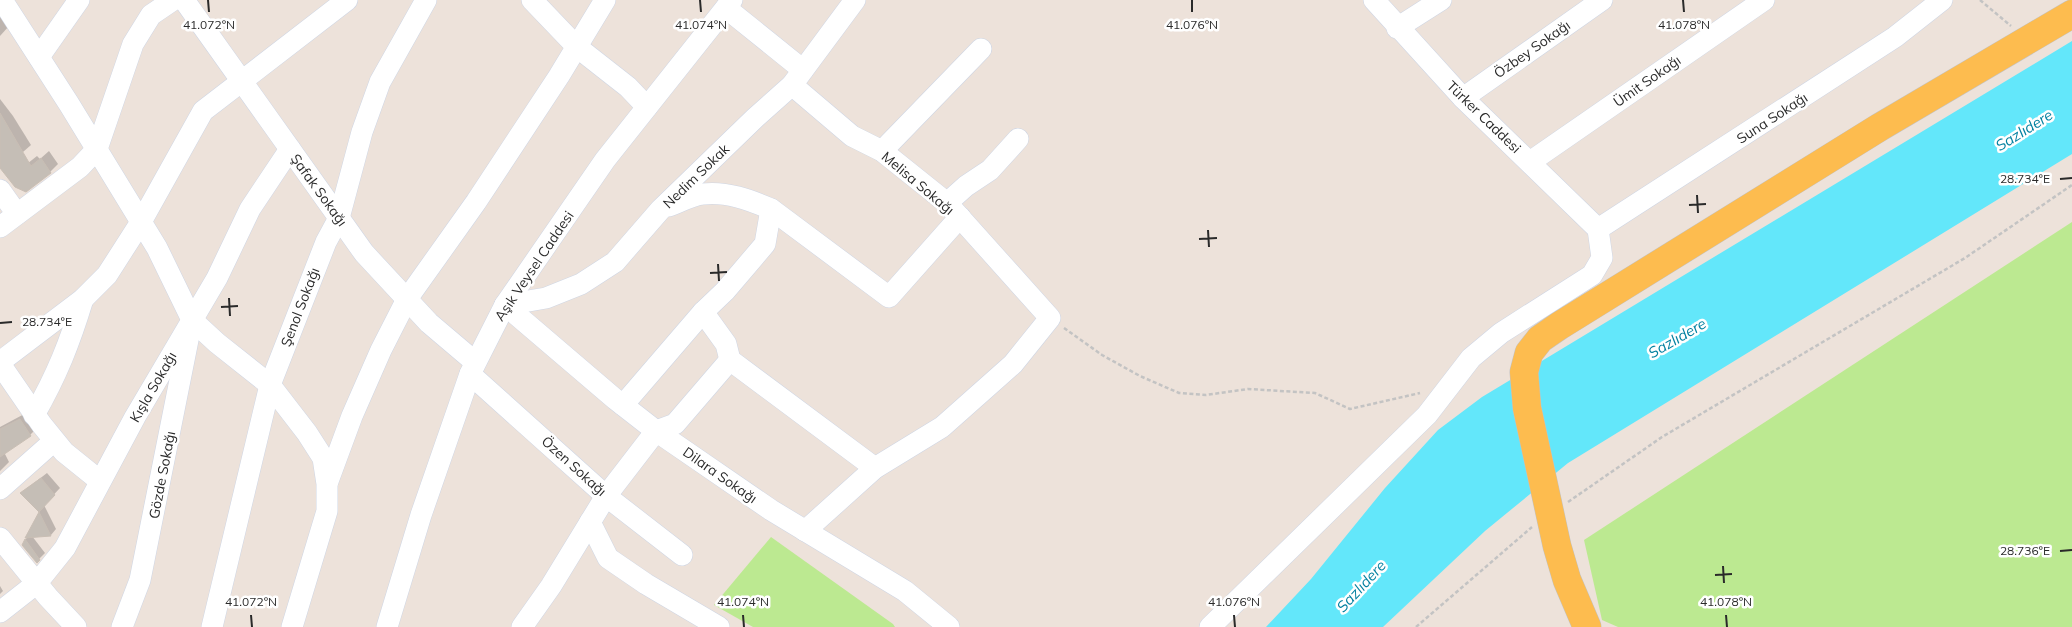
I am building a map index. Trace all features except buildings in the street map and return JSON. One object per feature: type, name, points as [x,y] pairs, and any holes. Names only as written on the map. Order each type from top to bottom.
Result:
[{"type":"main road","points":[[1587,627],[1568,580],[1549,515],[1529,415],[1524,372],[1529,352],[1540,338],[1880,127],[2031,40],[2072,14]]},
{"type":"street","points":[[2,0],[97,149],[157,248],[192,320],[217,343],[270,385],[307,433],[323,458],[327,484],[327,512],[292,627]]},
{"type":"street","points":[[39,57],[79,0]]},
{"type":"street","points":[[0,190],[8,221],[80,167],[97,149],[133,44],[151,15],[173,0]]},
{"type":"street","name":"Şafak Sokağı","points":[[184,0],[364,253],[472,368]]},
{"type":"street","points":[[100,481],[64,452],[54,441],[34,415],[0,363],[83,299],[107,275],[141,222],[203,111],[347,0]]},
{"type":"street","name":"Şenol Sokağı","points":[[212,627],[270,385],[326,242],[339,218],[362,132],[380,82],[426,0]]},
{"type":"street","points":[[532,0],[577,47],[628,87],[647,107]]},
{"type":"street","points":[[327,484],[352,416],[406,299],[476,202],[577,47],[605,0]]},
{"type":"street","name":"Nedim Sokak","points":[[505,305],[546,298],[581,284],[615,262],[661,208],[798,77],[855,0]]},
{"type":"street","name":"Türker Caddesi","points":[[1374,0],[1397,28],[1462,98],[1598,229]]},
{"type":"street","points":[[1397,28],[1441,0]]},
{"type":"street","name":"Özbey Sokağı","points":[[1462,98],[1602,0]]},
{"type":"street","name":"Ümit Sokağı","points":[[1530,162],[1764,0]]},
{"type":"street","name":"Suna Sokağı","points":[[1598,229],[1895,37],[1942,0]]},
{"type":"street","name":"Melisa Sokağı","points":[[729,4],[852,136],[882,151],[953,210],[1050,318]]},
{"type":"street","name":"Aşık Veysel Caddesi","points":[[387,627],[421,514],[472,368],[505,305],[605,160],[729,4]]},
{"type":"street","points":[[882,151],[981,49]]},
{"type":"street","points":[[661,208],[702,194],[732,196],[771,209],[889,297],[953,210],[966,186],[990,170],[1018,140]]},
{"type":"street","name":"Kışla Sokağı","points":[[0,612],[37,583],[65,548],[100,481],[217,278],[250,209],[290,148]]},
{"type":"street","points":[[623,405],[703,312],[725,291],[765,244],[771,209]]},
{"type":"street","points":[[1210,627],[1427,415],[1471,358],[1501,334],[1592,275],[1602,258],[1598,229]]},
{"type":"street","points":[[34,415],[55,379],[70,342],[83,299]]},
{"type":"street","name":"Dilara Sokağı","points":[[505,305],[656,431],[771,510],[905,591],[949,627]]},
{"type":"street","points":[[703,312],[726,344],[730,360],[875,468]]},
{"type":"street","points":[[805,531],[875,468],[942,427],[1013,364],[1050,318]]},
{"type":"street","name":"Gözde Sokağı","points":[[122,627],[140,580],[192,320]]},
{"type":"street","points":[[524,626],[606,496],[656,431],[675,424],[730,360]]},
{"type":"street","name":"Özen Sokağı","points":[[472,368],[606,496],[682,554]]},
{"type":"street","points":[[0,489],[54,441]]},
{"type":"street","points":[[590,522],[608,558],[646,584],[719,627]]},
{"type":"street","points":[[0,538],[76,627]]},
{"type":"path","points":[[1980,0],[1995,14],[2031,40]]},
{"type":"path","points":[[1416,627],[1526,531],[1662,437],[1965,258],[2072,185]]},
{"type":"path","points":[[1050,318],[1102,355],[1140,376],[1179,393],[1206,395],[1248,389],[1315,393],[1350,409],[1447,387]]},
{"type":"green space","points":[[2072,222],[2072,627],[1618,627],[1602,620],[1584,540]]},
{"type":"green space","points":[[771,537],[895,627],[753,627],[714,605]]},
{"type":"water","name":"Sazlıdere","points":[[2072,41],[2072,154],[1568,463],[1485,531],[1383,627],[1266,627],[1311,579],[1385,488],[1438,430],[1482,397]]}]
